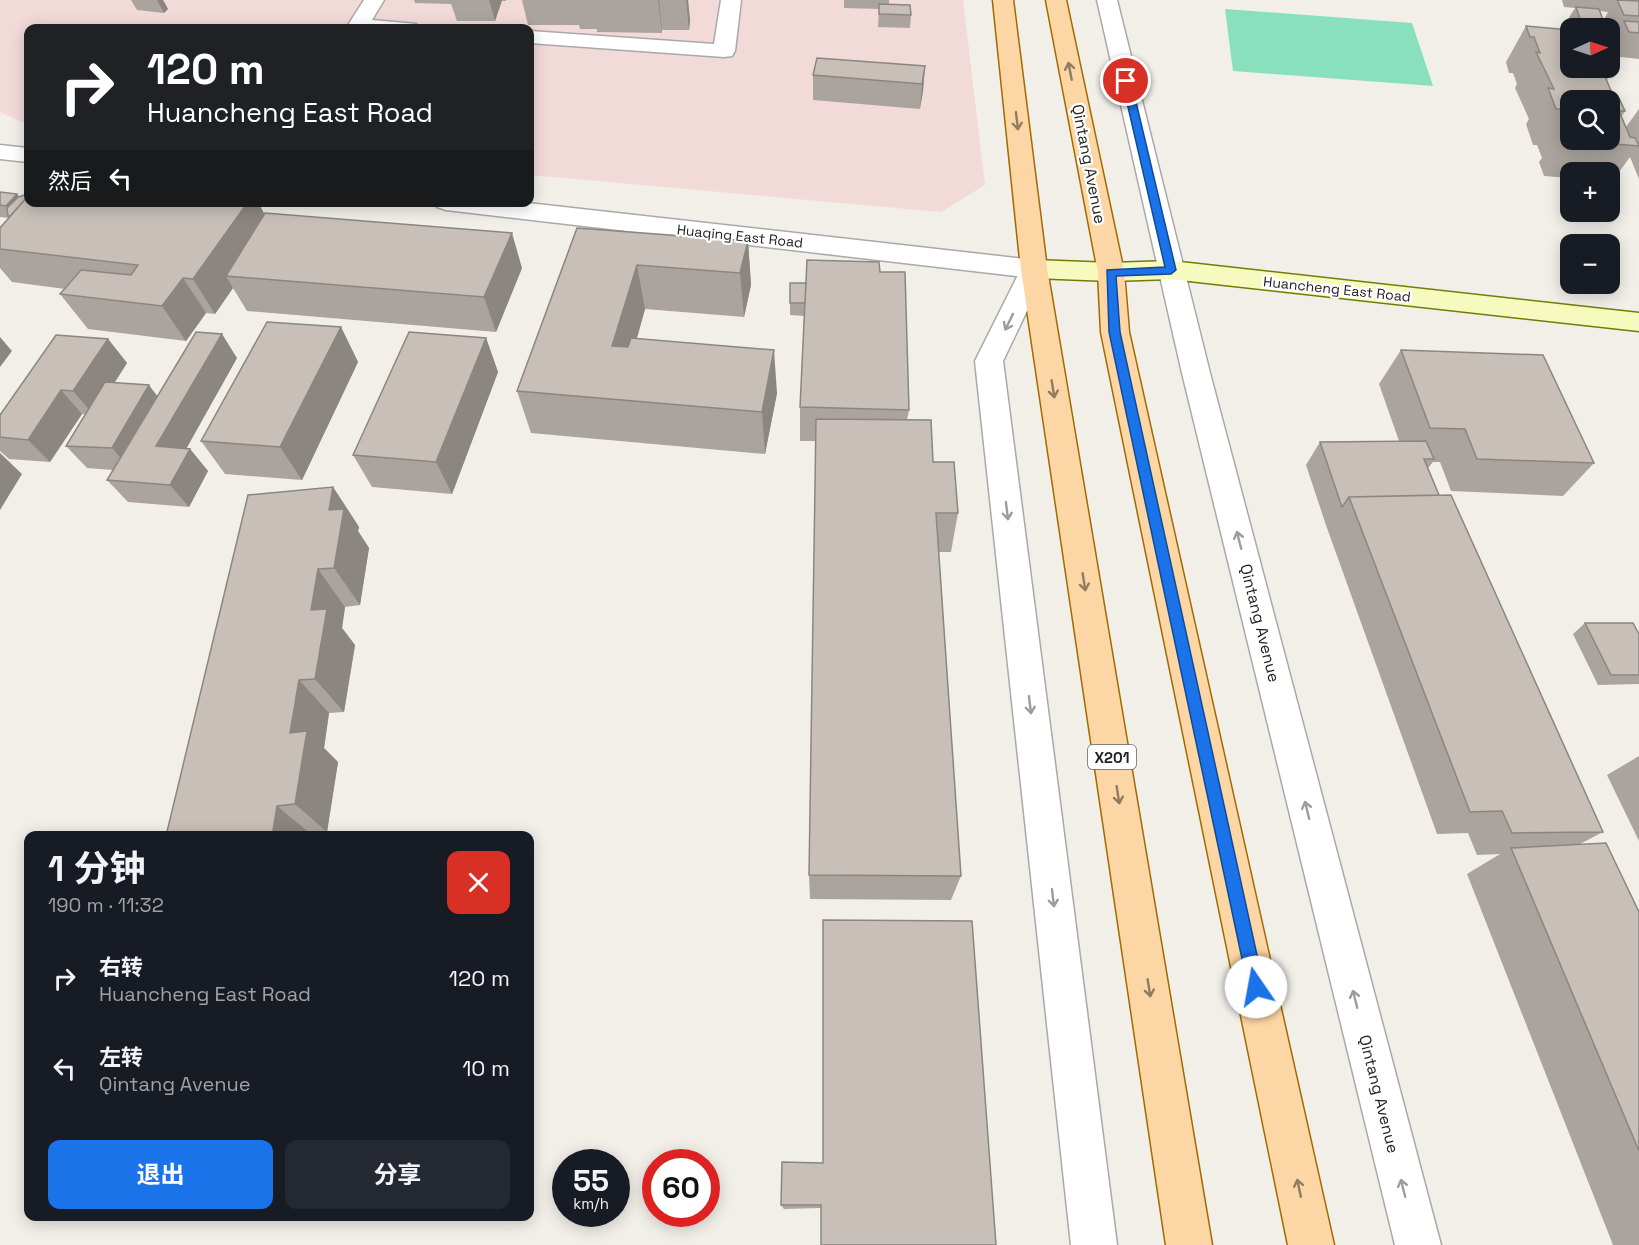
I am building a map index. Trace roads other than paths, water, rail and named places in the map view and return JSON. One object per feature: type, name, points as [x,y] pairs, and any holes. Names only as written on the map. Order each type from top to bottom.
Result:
[{"type":"main road","points":[[1003,0],[1034,269]]},
{"type":"main road","name":"Qintang Avenue","points":[[1056,0],[1111,272],[1115,332],[1311,1245]]},
{"type":"main road","name":"Huancheng East Road","points":[[1034,269],[1111,272],[1171,270],[1639,322]]},
{"type":"main road","name":"X201","points":[[1034,269],[1190,1245]]},
{"type":"street","points":[[359,24],[374,0]]},
{"type":"street","points":[[534,37],[724,51],[731,0]]},
{"type":"street","name":"Qintang Avenue","points":[[1107,0],[1171,270],[1418,1245]]},
{"type":"street","points":[[0,152],[24,155]]},
{"type":"street","name":"Huaqing East Road","points":[[490,207],[1034,269]]},
{"type":"street","points":[[1034,269],[989,361],[1094,1245]]}]
